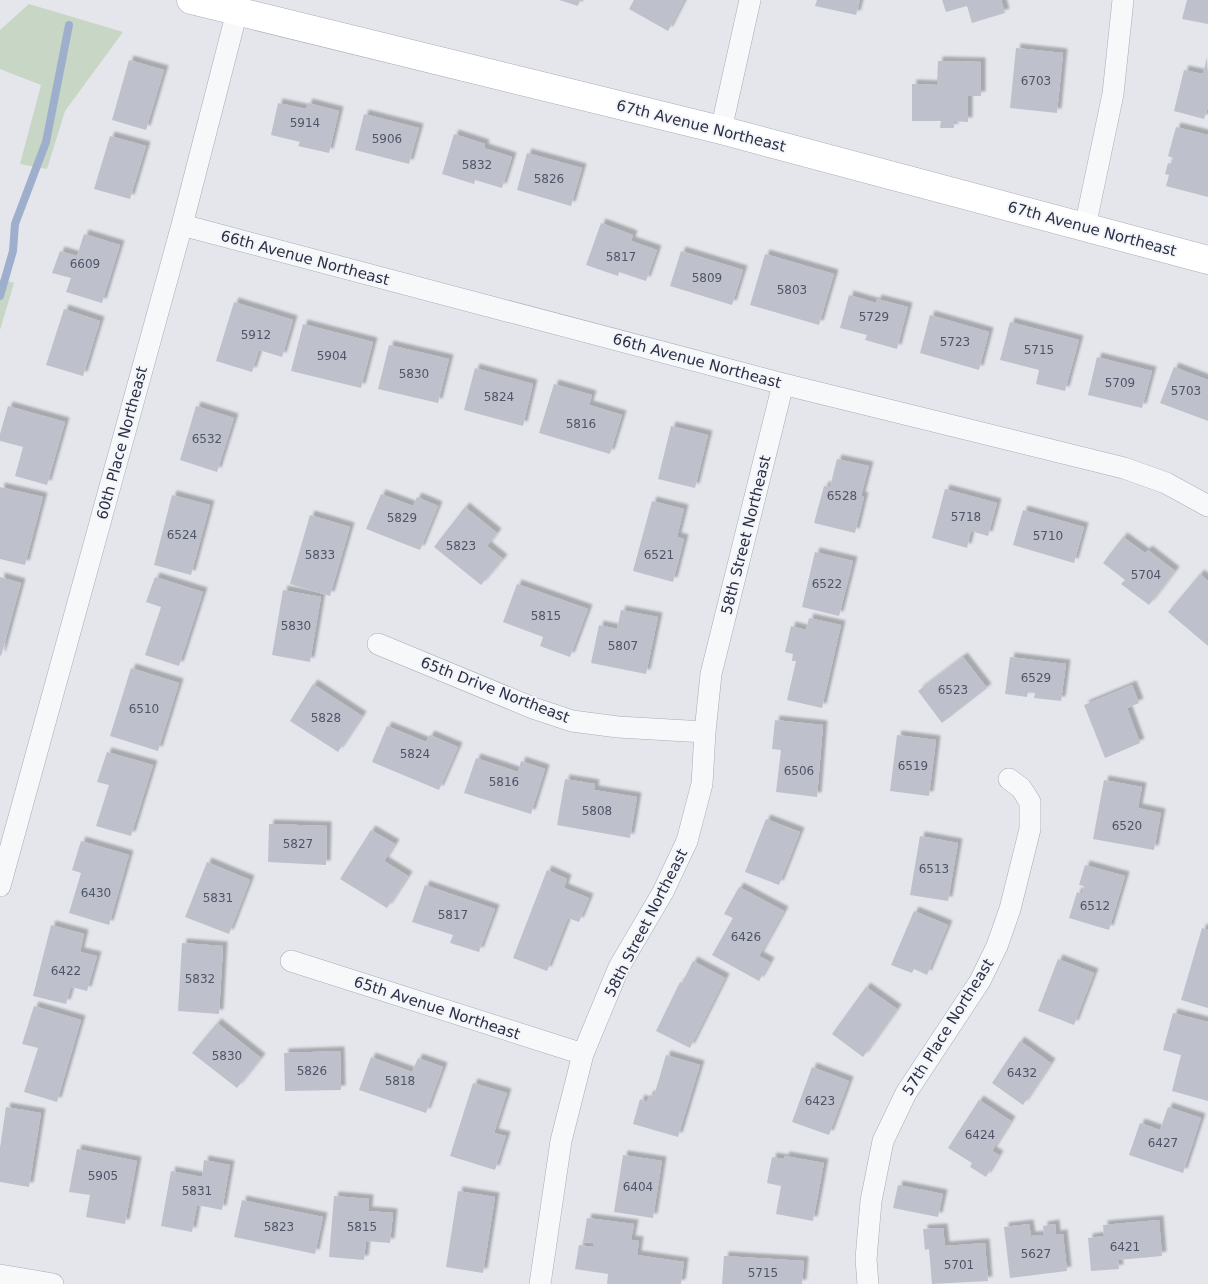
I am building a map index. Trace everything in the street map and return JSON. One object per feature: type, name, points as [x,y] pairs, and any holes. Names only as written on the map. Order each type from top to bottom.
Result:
[{"type":"street","name":"67th Avenue Northeast","points":[[191,0],[238,6],[721,130],[1208,260]]},
{"type":"street","points":[[721,130],[750,0]]},
{"type":"street","points":[[1085,227],[1113,94],[1123,0]]},
{"type":"street","name":"60th Place Northeast","points":[[0,886],[182,225],[238,6]]},
{"type":"street","name":"66th Avenue Northeast","points":[[182,225],[783,384],[1124,468],[1166,483],[1208,506]]},
{"type":"street","name":"58th Street Northeast","points":[[540,1284],[561,1141],[584,1054],[620,967],[663,892],[688,840],[702,784],[711,674],[783,384]]},
{"type":"street","name":"65th Drive Northeast","points":[[378,644],[533,708],[572,721],[618,727],[705,732]]},
{"type":"street","name":"57th Place Northeast","points":[[868,1284],[866,1259],[871,1201],[883,1141],[906,1093],[980,980],[997,946],[1010,909],[1030,829],[1030,802],[1021,788],[1008,779]]},
{"type":"street","name":"65th Avenue Northeast","points":[[290,961],[584,1054]]},
{"type":"street","points":[[0,1275],[54,1284]]},
{"type":"green space","points":[[29,4],[123,32],[65,111],[47,169],[20,164],[41,85],[0,69],[0,30]]},
{"type":"green space","points":[[0,279],[14,283],[0,330]]},
{"type":"building","points":[[559,0],[580,0],[578,6]]},
{"type":"building","points":[[634,0],[684,0],[668,31],[629,9]]},
{"type":"building","points":[[817,0],[860,0],[856,15],[815,6]]},
{"type":"building","points":[[942,0],[1001,0],[1005,13],[972,23],[967,6],[946,12]]},
{"type":"building","points":[[1187,0],[1208,0],[1208,24],[1182,19]]},
{"type":"building","points":[[1016,48],[1063,53],[1057,113],[1010,108]]},
{"type":"building","points":[[1207,57],[1208,107],[1204,119],[1174,111],[1184,70],[1203,74]]},
{"type":"building","points":[[129,60],[164,70],[146,130],[112,120]]},
{"type":"building","points":[[938,61],[981,62],[981,96],[968,96],[968,122],[954,121],[954,128],[940,128],[941,121],[912,121],[912,84],[937,85]]},
{"type":"building","points":[[278,103],[306,109],[308,103],[339,111],[329,153],[298,146],[300,142],[271,135]]},
{"type":"building","points":[[364,114],[419,128],[409,164],[355,150]]},
{"type":"building","points":[[1176,127],[1208,135],[1208,197],[1166,186],[1169,175],[1165,174],[1168,163],[1171,164],[1173,158],[1168,156]]},
{"type":"building","points":[[454,134],[485,144],[484,148],[512,157],[502,188],[475,180],[474,184],[442,174]]},
{"type":"building","points":[[110,136],[146,146],[130,199],[94,189]]},
{"type":"building","points":[[527,153],[582,168],[571,206],[517,190]]},
{"type":"building","points":[[601,223],[633,235],[631,241],[657,250],[646,281],[619,272],[618,276],[586,265]]},
{"type":"building","points":[[84,234],[120,245],[102,303],[66,292],[71,278],[52,273],[60,251],[77,256]]},
{"type":"building","points":[[681,251],[743,270],[732,305],[670,286]]},
{"type":"building","points":[[765,254],[834,274],[819,325],[750,305]]},
{"type":"building","points":[[849,295],[876,303],[877,299],[908,307],[897,349],[865,340],[867,335],[840,328]]},
{"type":"building","points":[[234,302],[293,320],[282,357],[259,350],[252,372],[216,361]]},
{"type":"building","points":[[64,309],[100,321],[83,376],[46,365]]},
{"type":"building","points":[[930,315],[989,332],[979,370],[920,353]]},
{"type":"building","points":[[1010,322],[1079,340],[1065,391],[1036,384],[1039,370],[1000,360]]},
{"type":"building","points":[[303,324],[373,342],[361,388],[291,371]]},
{"type":"building","points":[[389,345],[449,359],[438,403],[378,389]]},
{"type":"building","points":[[1097,357],[1152,371],[1142,408],[1088,395]]},
{"type":"building","points":[[1174,367],[1208,380],[1208,421],[1160,403]]},
{"type":"building","points":[[475,368],[533,384],[523,426],[464,410]]},
{"type":"building","points":[[554,384],[592,395],[589,405],[622,415],[610,454],[539,433]]},
{"type":"building","points":[[8,406],[65,422],[47,485],[15,476],[23,447],[0,441],[0,434]]},
{"type":"building","points":[[196,406],[234,418],[217,472],[180,460]]},
{"type":"building","points":[[671,426],[708,435],[695,488],[658,479]]},
{"type":"building","points":[[837,459],[869,466],[861,496],[864,497],[855,533],[814,523],[824,486],[830,487]]},
{"type":"building","points":[[0,487],[43,497],[25,565],[0,559]]},
{"type":"building","points":[[945,489],[997,503],[988,536],[971,531],[967,548],[932,538]]},
{"type":"building","points":[[381,494],[413,506],[417,497],[438,506],[420,550],[366,529]]},
{"type":"building","points":[[172,495],[210,505],[191,575],[154,565]]},
{"type":"building","points":[[652,501],[684,509],[677,537],[684,539],[673,582],[633,571]]},
{"type":"building","points":[[465,507],[497,533],[487,546],[503,559],[481,585],[434,547]]},
{"type":"building","points":[[1023,510],[1084,527],[1074,563],[1013,545]]},
{"type":"building","points":[[310,515],[350,527],[330,596],[290,584]]},
{"type":"building","points":[[1123,537],[1145,553],[1148,550],[1175,571],[1149,605],[1121,584],[1125,580],[1103,563]]},
{"type":"building","points":[[815,552],[853,561],[839,616],[802,607]]},
{"type":"building","points":[[1200,574],[1208,581],[1208,646],[1168,612]]},
{"type":"building","points":[[0,577],[21,583],[1,656],[0,655]]},
{"type":"building","points":[[155,577],[203,592],[179,666],[145,655],[161,607],[146,602]]},
{"type":"building","points":[[517,584],[588,609],[570,657],[540,646],[543,637],[503,622]]},
{"type":"building","points":[[283,590],[321,597],[310,662],[272,655]]},
{"type":"building","points":[[621,610],[658,617],[646,674],[591,663],[599,625],[617,629]]},
{"type":"building","points":[[809,618],[841,625],[822,708],[787,700],[796,661],[792,661],[793,654],[785,652],[791,626],[806,630]]},
{"type":"building","points":[[963,657],[987,688],[942,723],[918,691]]},
{"type":"building","points":[[1010,657],[1066,664],[1061,701],[1034,698],[1035,693],[1028,692],[1027,697],[1005,694]]},
{"type":"building","points":[[131,668],[179,683],[158,751],[110,736]]},
{"type":"building","points":[[313,684],[362,716],[338,752],[290,721]]},
{"type":"building","points":[[1132,685],[1139,703],[1127,708],[1140,743],[1105,758],[1084,705]]},
{"type":"building","points":[[775,720],[823,725],[817,797],[776,792],[781,750],[772,749]]},
{"type":"building","points":[[387,726],[426,742],[430,735],[458,747],[439,790],[372,762]]},
{"type":"building","points":[[897,735],[936,740],[929,796],[890,791]]},
{"type":"building","points":[[107,752],[153,765],[131,836],[96,826],[109,785],[97,782]]},
{"type":"building","points":[[476,758],[518,772],[521,761],[545,769],[531,814],[464,793]]},
{"type":"building","points":[[565,779],[595,784],[594,790],[637,797],[630,838],[557,825]]},
{"type":"building","points":[[1104,780],[1142,787],[1138,808],[1161,813],[1154,850],[1093,839]]},
{"type":"building","points":[[766,819],[800,832],[779,885],[745,872]]},
{"type":"building","points":[[269,824],[327,826],[326,865],[268,862]]},
{"type":"building","points":[[371,830],[395,844],[384,861],[408,876],[387,908],[340,879]]},
{"type":"building","points":[[920,836],[958,843],[948,901],[910,895]]},
{"type":"building","points":[[81,841],[129,855],[109,925],[69,913],[81,873],[72,870]]},
{"type":"building","points":[[207,862],[250,880],[229,934],[185,917]]},
{"type":"building","points":[[1085,865],[1125,876],[1109,930],[1069,918],[1077,892],[1082,894],[1084,886],[1079,885]]},
{"type":"building","points":[[547,870],[567,879],[564,888],[589,898],[579,922],[568,918],[547,971],[513,958]]},
{"type":"building","points":[[425,885],[495,909],[479,952],[450,943],[453,935],[412,922]]},
{"type":"building","points":[[739,887],[784,911],[759,956],[770,962],[759,981],[712,955],[733,918],[724,914]]},
{"type":"building","points":[[914,911],[948,925],[927,975],[914,969],[912,973],[891,965]]},
{"type":"building","points":[[51,925],[84,934],[80,952],[97,956],[87,991],[71,987],[66,1004],[33,996]]},
{"type":"building","points":[[1202,928],[1208,930],[1208,1008],[1181,1000]]},
{"type":"building","points":[[182,943],[223,946],[219,1014],[178,1011]]},
{"type":"building","points":[[1058,959],[1094,973],[1074,1025],[1038,1011]]},
{"type":"building","points":[[693,961],[725,978],[690,1048],[656,1031],[680,982],[682,983]]},
{"type":"building","points":[[866,987],[897,1009],[863,1057],[832,1034]]},
{"type":"building","points":[[34,1006],[81,1020],[57,1102],[24,1092],[38,1048],[22,1044]]},
{"type":"building","points":[[1173,1013],[1208,1022],[1208,1101],[1172,1091],[1181,1055],[1163,1050]]},
{"type":"building","points":[[217,1023],[261,1058],[237,1088],[192,1053]]},
{"type":"building","points":[[1020,1041],[1051,1063],[1023,1105],[992,1083]]},
{"type":"building","points":[[340,1051],[341,1090],[285,1091],[284,1053]]},
{"type":"building","points":[[666,1055],[700,1065],[678,1137],[633,1124],[640,1099],[647,1102],[649,1095],[654,1096]]},
{"type":"building","points":[[371,1057],[412,1072],[418,1058],[443,1067],[426,1113],[359,1090]]},
{"type":"building","points":[[812,1067],[849,1081],[829,1135],[792,1122]]},
{"type":"building","points":[[473,1083],[507,1093],[494,1133],[506,1136],[495,1170],[450,1156]]},
{"type":"building","points":[[979,1100],[1011,1121],[992,1151],[999,1155],[986,1177],[970,1167],[972,1163],[948,1148]]},
{"type":"building","points":[[6,1107],[41,1113],[29,1187],[0,1182],[0,1148]]},
{"type":"building","points":[[1168,1107],[1201,1118],[1183,1173],[1129,1155],[1140,1123],[1160,1130]]},
{"type":"building","points":[[77,1149],[137,1161],[125,1224],[86,1217],[90,1195],[69,1192]]},
{"type":"building","points":[[623,1155],[662,1161],[653,1218],[614,1212]]},
{"type":"building","points":[[785,1156],[824,1163],[813,1221],[776,1214],[781,1186],[767,1183],[772,1157],[784,1159]]},
{"type":"building","points":[[204,1160],[230,1165],[222,1210],[197,1205],[192,1232],[161,1226],[171,1171],[202,1177]]},
{"type":"building","points":[[898,1185],[943,1194],[938,1217],[893,1208]]},
{"type":"building","points":[[458,1191],[495,1197],[483,1273],[446,1267]]},
{"type":"building","points":[[334,1196],[369,1199],[368,1211],[393,1213],[390,1243],[366,1241],[364,1260],[329,1257]]},
{"type":"building","points":[[242,1200],[323,1217],[315,1254],[234,1237]]},
{"type":"building","points":[[587,1218],[634,1224],[631,1240],[639,1241],[637,1255],[684,1262],[681,1284],[607,1284],[608,1274],[575,1269],[579,1245],[593,1247],[593,1243],[583,1242]]},
{"type":"building","points":[[1159,1220],[1162,1256],[1118,1260],[1119,1269],[1091,1271],[1088,1238],[1104,1236],[1103,1225]]},
{"type":"building","points":[[1029,1224],[1031,1236],[1044,1235],[1043,1226],[1055,1224],[1056,1235],[1063,1234],[1067,1271],[1010,1278],[1004,1227]]},
{"type":"building","points":[[943,1228],[945,1246],[985,1243],[988,1281],[932,1284],[929,1249],[925,1250],[923,1229]]},
{"type":"building","points":[[724,1256],[804,1261],[802,1284],[722,1284]]},
{"type":"waterway","points":[[0,296],[13,251],[15,224],[46,142],[69,25]]}]
